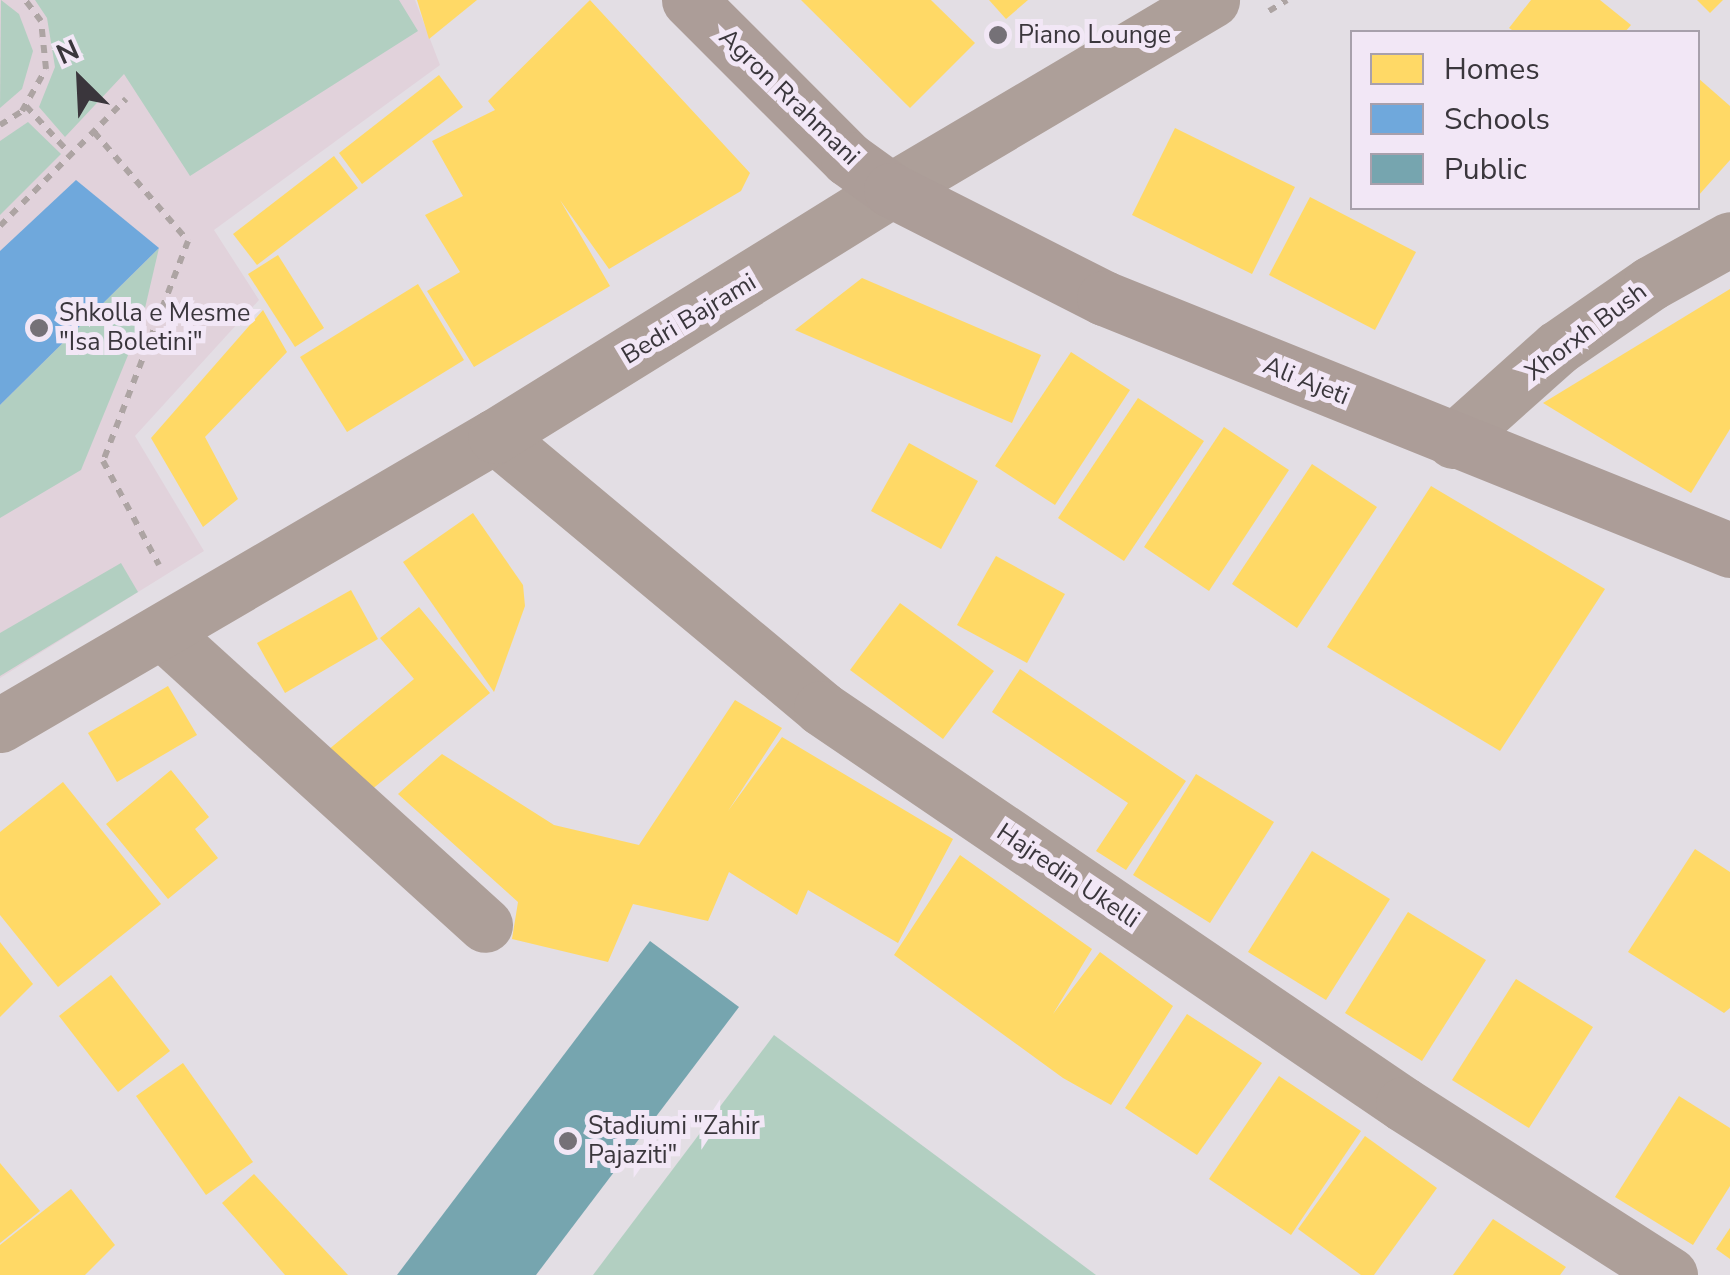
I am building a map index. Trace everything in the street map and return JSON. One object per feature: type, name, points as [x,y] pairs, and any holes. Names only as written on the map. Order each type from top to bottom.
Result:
[{"type":"main road","name":"Agron Rrahmani","points":[[689,0],[848,159],[891,190]]},
{"type":"main road","name":"Ali Ajeti","points":[[891,190],[1104,298],[1730,550]]},
{"type":"street","name":"Bedri Bajrami","points":[[0,725],[495,436],[891,190],[1233,10]]},
{"type":"street","name":"Xhorxh Bush","points":[[1453,440],[1557,348],[1651,283],[1730,239]]},
{"type":"street","name":"Hajredin Ukelli","points":[[495,436],[821,708],[1403,1104],[1670,1275]]},
{"type":"street","points":[[174,624],[486,925]]},
{"type":"path","points":[[0,126],[26,106],[46,68],[47,44],[26,0]]},
{"type":"path","points":[[1233,10],[1287,0]]},
{"type":"path","points":[[0,226],[126,99]]},
{"type":"path","points":[[26,106],[71,154]]},
{"type":"path","points":[[94,132],[188,241],[103,461],[174,624]]},
{"type":"shaded area","points":[[0,0],[415,0],[440,65],[214,230],[259,300],[135,436],[204,551],[0,678]]},
{"type":"green space","points":[[1,0],[19,14],[33,51],[22,89],[0,108]]},
{"type":"green space","points":[[35,0],[399,0],[418,31],[190,176],[124,74],[65,137],[39,107],[55,67],[47,18]]},
{"type":"green space","points":[[28,122],[61,154],[0,215],[0,141]]},
{"type":"green space","points":[[159,248],[142,321],[81,470],[0,518],[0,405]]},
{"type":"green space","points":[[121,563],[138,592],[0,676],[0,633]]},
{"type":"green space","points":[[774,1035],[1096,1275],[593,1275]]},
{"type":"building: Homes","points":[[417,0],[477,0],[429,39]]},
{"type":"building: Homes","points":[[590,0],[750,173],[741,191],[609,269],[560,200],[610,286],[474,367],[427,291],[460,272],[425,215],[463,196],[432,141],[495,110],[488,101]]},
{"type":"building: Homes","points":[[801,0],[931,0],[975,43],[910,108]]},
{"type":"building: Homes","points":[[989,0],[1028,0],[1006,19]]},
{"type":"building: Homes","points":[[1531,0],[1600,0],[1631,25],[1627,30],[1509,28]]},
{"type":"building: Homes","points":[[1697,0],[1723,0],[1710,13]]},
{"type":"building: Homes","points":[[439,75],[463,107],[362,184],[339,153]]},
{"type":"building: Homes","points":[[1700,80],[1730,106],[1730,160],[1700,194]]},
{"type":"building: Homes","points":[[1175,128],[1295,187],[1252,274],[1132,215]]},
{"type":"building: Homes","points":[[334,156],[358,188],[257,265],[233,234]]},
{"type":"building: Homes","points":[[1310,197],[1416,252],[1375,330],[1269,275]]},
{"type":"building: Homes","points":[[278,255],[324,328],[295,347],[248,274]]},
{"type":"building: Homes","points":[[862,278],[1041,355],[1012,423],[795,330]]},
{"type":"building: Homes","points":[[418,284],[464,360],[347,432],[300,357]]},
{"type":"building: Homes","points":[[1730,289],[1730,429],[1691,493],[1543,403]]},
{"type":"building: Homes","points":[[263,310],[287,352],[205,437],[238,499],[203,527],[151,438]]},
{"type":"building: Homes","points":[[1071,352],[1130,390],[1055,505],[995,466]]},
{"type":"building: Homes","points":[[1138,398],[1204,441],[1124,561],[1058,518]]},
{"type":"building: Homes","points":[[1224,427],[1289,470],[1209,591],[1144,547]]},
{"type":"building: Homes","points":[[909,443],[978,481],[941,549],[871,511]]},
{"type":"building: Homes","points":[[1312,464],[1377,507],[1297,628],[1232,584]]},
{"type":"building: Homes","points":[[1431,486],[1605,589],[1500,751],[1327,647]]},
{"type":"building: Homes","points":[[473,513],[523,585],[525,606],[494,692],[403,562]]},
{"type":"building: Homes","points":[[996,556],[1065,594],[1027,663],[957,625]]},
{"type":"building: Homes","points":[[351,590],[378,639],[285,693],[257,643]]},
{"type":"building: Homes","points":[[900,603],[994,671],[943,739],[850,670]]},
{"type":"building: Homes","points":[[419,607],[490,693],[365,795],[328,750],[414,679],[380,638]]},
{"type":"building: Homes","points":[[1020,669],[1186,781],[1126,870],[1096,851],[1128,803],[992,712]]},
{"type":"building: Homes","points":[[168,686],[197,735],[117,782],[88,733]]},
{"type":"building: Homes","points":[[735,700],[782,728],[728,811],[782,737],[953,839],[898,943],[808,890],[797,915],[729,872],[708,921],[633,904],[608,962],[512,939],[518,902],[398,794],[442,754],[554,825],[639,845]]},
{"type":"building: Homes","points":[[171,770],[209,817],[195,829],[218,858],[168,899],[106,824]]},
{"type":"building: Homes","points":[[1196,774],[1274,822],[1210,923],[1133,875]]},
{"type":"building: Homes","points":[[63,782],[161,904],[58,987],[0,915],[0,832]]},
{"type":"building: Homes","points":[[1695,849],[1730,872],[1730,1008],[1724,1013],[1628,952]]},
{"type":"building: Homes","points":[[1312,851],[1390,899],[1326,1000],[1248,952]]},
{"type":"building: Homes","points":[[960,855],[1092,949],[1053,1014],[1100,952],[1173,1006],[1111,1105],[1063,1078],[894,955]]},
{"type":"building: Homes","points":[[1408,912],[1486,960],[1422,1061],[1345,1013]]},
{"type":"building: Homes","points":[[0,942],[33,984],[0,1017]]},
{"type":"building: Homes","points":[[111,975],[170,1051],[118,1092],[59,1016]]},
{"type":"building: Homes","points":[[1516,979],[1593,1027],[1529,1128],[1452,1080]]},
{"type":"building: Homes","points":[[1187,1014],[1262,1063],[1197,1155],[1125,1108]]},
{"type":"building: Homes","points":[[183,1063],[253,1162],[206,1195],[136,1096]]},
{"type":"building: Homes","points":[[1279,1076],[1361,1131],[1291,1235],[1209,1179]]},
{"type":"building: Homes","points":[[1679,1096],[1730,1128],[1730,1186],[1693,1245],[1615,1197]]},
{"type":"building: Homes","points":[[1365,1136],[1437,1188],[1374,1275],[1361,1275],[1298,1229]]},
{"type":"building: Homes","points":[[0,1163],[40,1211],[0,1243]]},
{"type":"building: Homes","points":[[254,1174],[348,1275],[285,1275],[222,1203]]},
{"type":"building: Homes","points":[[71,1189],[115,1245],[85,1275],[0,1275],[0,1245]]},
{"type":"building: Homes","points":[[1493,1219],[1566,1267],[1560,1275],[1453,1275]]},
{"type":"building: Homes","points":[[1730,1228],[1730,1259],[1716,1249]]},
{"type":"building: Schools","name":"Shkolla e Mesme \"Isa Boletini\"","points":[[76,180],[159,248],[0,405],[0,251]]},
{"type":"building: Public","name":"Stadiumi \"Zahir Pajaziti\"","points":[[650,941],[739,1007],[536,1275],[397,1275]]},
{"type":"place","name":"Piano Lounge","points":[[998,35]]},
{"type":"place","name":"Shkolla e Mesme \"Isa Boletini\"","points":[[39,328]]},
{"type":"place","name":"Stadiumi \"Zahir Pajaziti\"","points":[[568,1141]]}]
